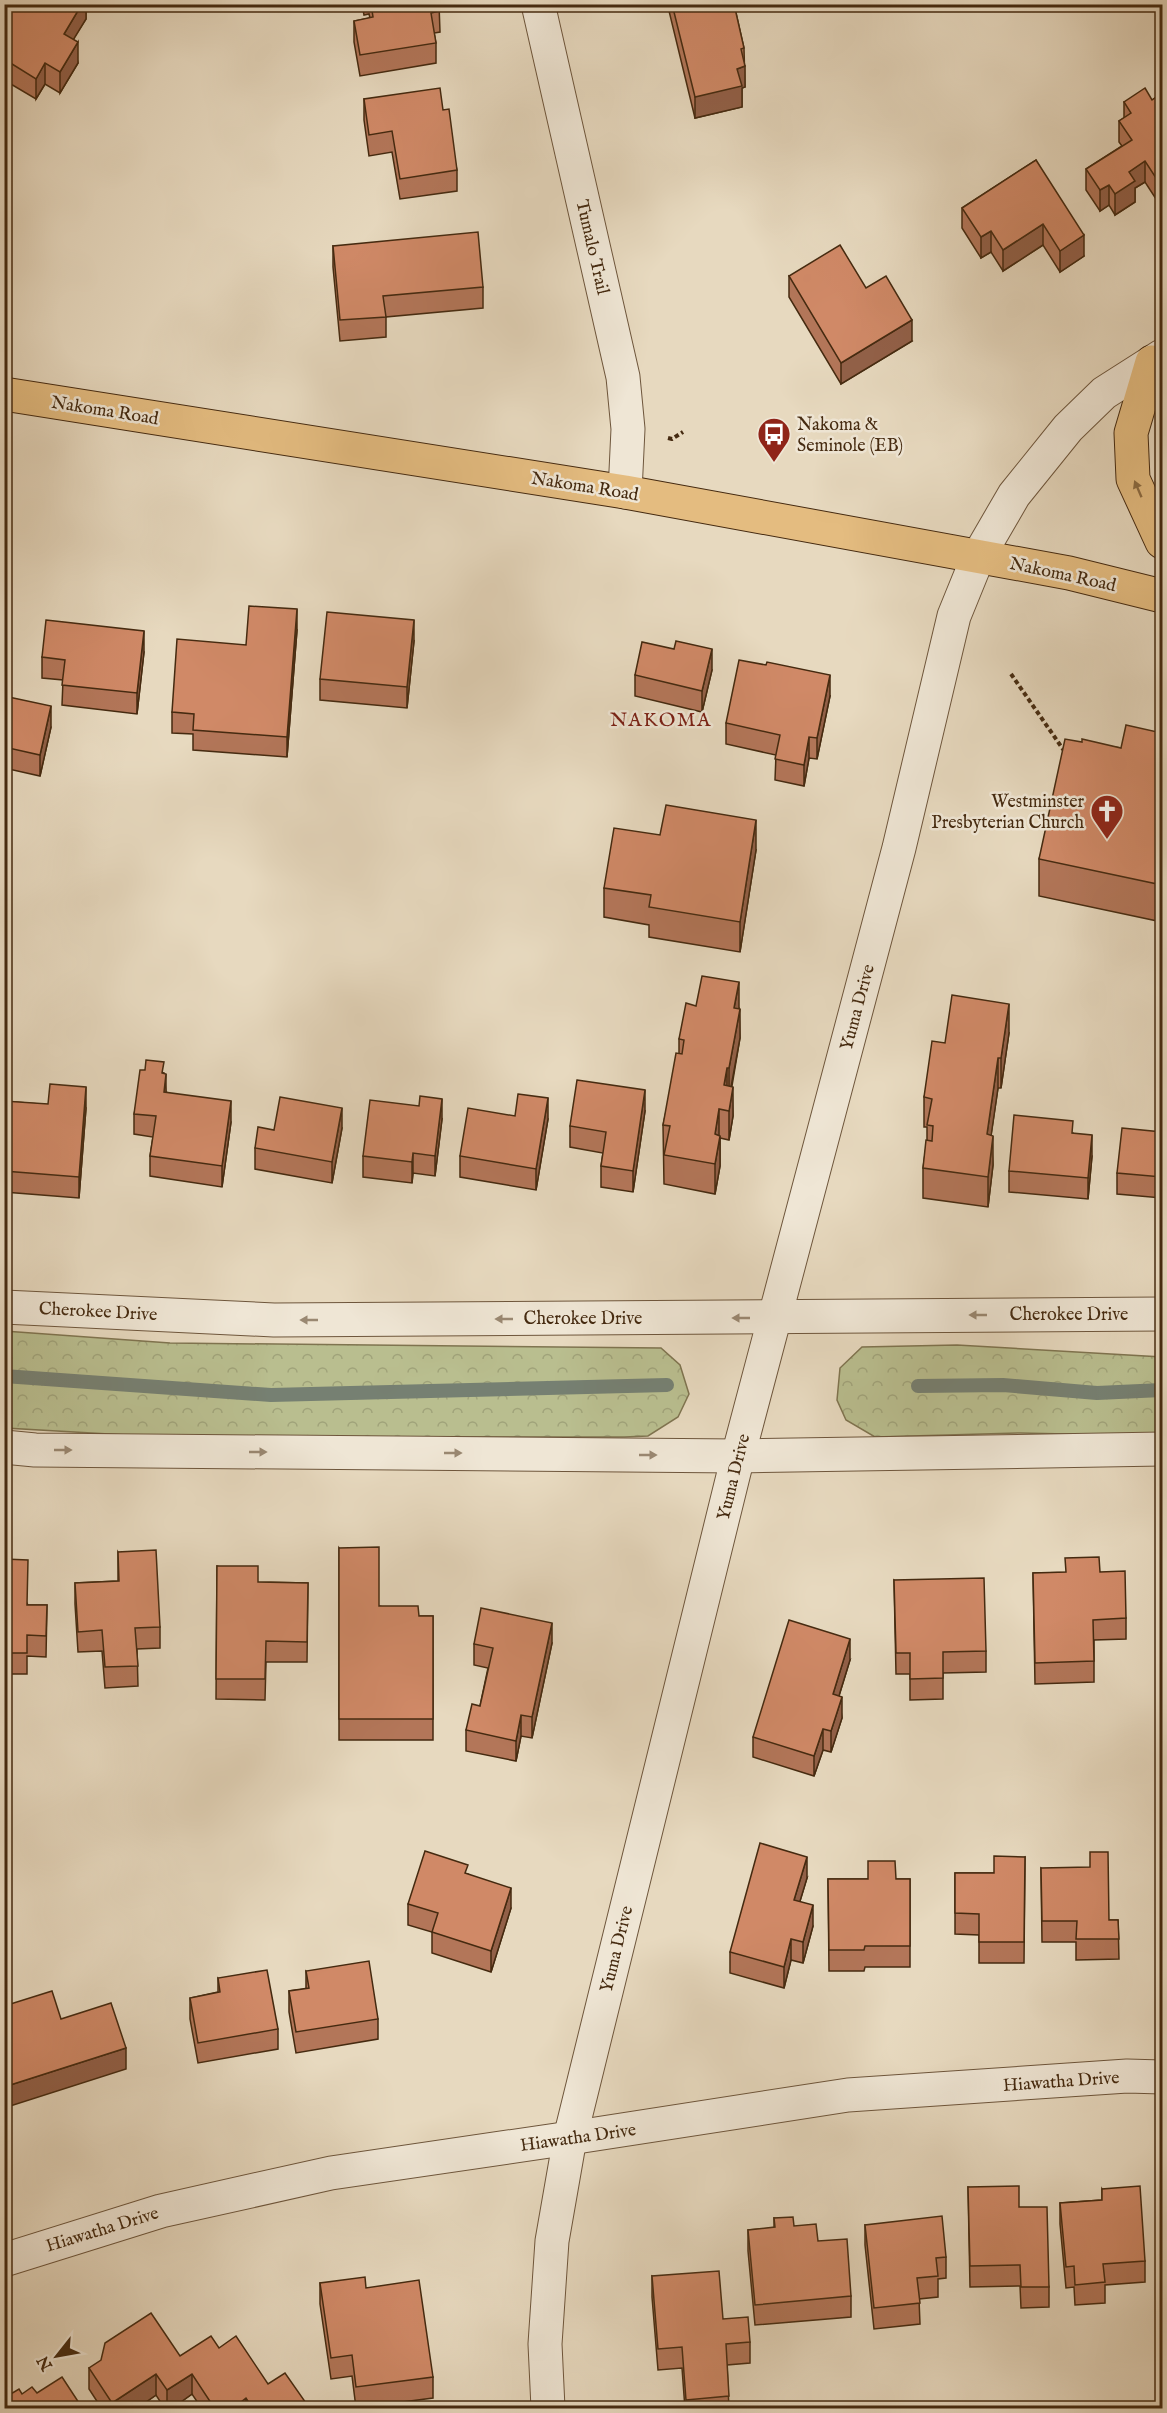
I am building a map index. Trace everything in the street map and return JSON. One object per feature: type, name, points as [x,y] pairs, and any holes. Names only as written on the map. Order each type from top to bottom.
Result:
[{"type":"main road","points":[[1157,359],[1131,433],[1133,478],[1162,542]]},
{"type":"main road","name":"Nakoma Road","points":[[4,394],[625,492],[1069,573],[1162,596]]},
{"type":"street","name":"Tumalo Trail","points":[[538,4],[623,377],[628,429],[625,492]]},
{"type":"street","name":"Yuma Drive","points":[[548,2409],[545,2344],[552,2241],[570,2138],[738,1456],[899,849],[954,616],[978,557],[1014,495],[1068,428],[1104,393],[1157,359]]},
{"type":"street","name":"Cherokee Drive","points":[[4,1307],[274,1320],[1162,1314]]},
{"type":"street","points":[[4,1447],[35,1450],[738,1456],[1162,1449]]},
{"type":"street","name":"Hiawatha Drive","points":[[4,2260],[161,2211],[331,2173],[848,2095],[1127,2076],[1162,2077]]},
{"type":"path","points":[[1011,674],[1067,756]]},
{"type":"green space","points":[[4,1331],[170,1343],[661,1348],[680,1365],[689,1394],[678,1417],[648,1436],[161,1437],[5,1428]]},
{"type":"green space","points":[[957,1345],[1162,1357],[1162,1436],[1020,1433],[875,1437],[846,1420],[837,1400],[840,1368],[862,1347]]},
{"type":"building","points":[[4,4],[82,4],[64,34],[78,42],[60,72],[45,63],[36,79],[4,59]]},
{"type":"building","points":[[371,4],[439,4],[440,11],[431,13],[436,43],[360,55],[354,21],[373,17]]},
{"type":"building","points":[[672,4],[734,4],[744,48],[741,49],[745,66],[737,69],[742,86],[695,97]]},
{"type":"building","points":[[440,88],[443,110],[449,109],[457,170],[400,179],[392,131],[369,135],[364,99]]},
{"type":"building","points":[[1145,88],[1152,100],[1162,93],[1162,179],[1158,181],[1145,161],[1129,172],[1135,181],[1115,194],[1109,185],[1100,190],[1086,169],[1132,140],[1119,121],[1131,113],[1124,102]]},
{"type":"building","points":[[1036,160],[1084,235],[1060,251],[1043,224],[1003,250],[991,231],[981,237],[962,208]]},
{"type":"building","points":[[478,232],[483,287],[383,296],[386,317],[340,320],[333,246]]},
{"type":"building","points":[[840,245],[866,288],[886,276],[912,320],[841,363],[789,276]]},
{"type":"building","points":[[249,606],[297,609],[287,737],[193,730],[194,714],[172,712],[177,639],[246,645]]},
{"type":"building","points":[[327,612],[414,620],[407,687],[320,679]]},
{"type":"building","points":[[46,620],[144,631],[137,693],[62,685],[65,660],[42,657]]},
{"type":"building","points":[[676,641],[712,649],[702,691],[635,675],[642,642],[674,649]]},
{"type":"building","points":[[739,660],[766,665],[767,662],[830,675],[817,738],[809,737],[804,765],[775,759],[780,735],[726,723]]},
{"type":"building","points":[[4,696],[51,706],[40,755],[4,747]]},
{"type":"building","name":"Westminster Presbyterian Church","points":[[1126,725],[1162,733],[1162,885],[1039,859],[1065,739],[1082,742],[1082,739],[1121,748]]},
{"type":"building","points":[[666,805],[756,820],[740,922],[649,907],[651,895],[604,888],[614,828],[660,835]]},
{"type":"building","points":[[702,976],[739,982],[734,1008],[740,1009],[724,1085],[733,1087],[729,1111],[719,1109],[715,1134],[720,1136],[715,1164],[664,1155],[670,1126],[663,1125],[676,1053],[682,1054],[684,1040],[679,1039],[686,1003],[696,1006]]},
{"type":"building","points":[[952,995],[1009,1004],[1001,1058],[998,1058],[987,1134],[993,1136],[988,1177],[923,1168],[926,1140],[932,1141],[933,1126],[927,1125],[932,1099],[924,1097],[932,1041],[945,1043]]},
{"type":"building","points":[[146,1060],[164,1062],[162,1073],[166,1074],[164,1092],[231,1101],[222,1166],[150,1156],[156,1116],[134,1114],[140,1070],[145,1070]]},
{"type":"building","points":[[577,1080],[645,1090],[633,1171],[601,1166],[606,1132],[570,1126]]},
{"type":"building","points":[[50,1084],[86,1087],[79,1177],[4,1171],[4,1101],[48,1104]]},
{"type":"building","points":[[518,1094],[548,1098],[536,1169],[460,1156],[468,1108],[515,1116]]},
{"type":"building","points":[[420,1096],[442,1099],[435,1156],[413,1153],[412,1162],[363,1156],[370,1100],[419,1106]]},
{"type":"building","points":[[280,1097],[342,1108],[332,1162],[255,1148],[258,1127],[274,1130]]},
{"type":"building","points":[[1014,1115],[1073,1121],[1072,1133],[1092,1135],[1088,1178],[1009,1171]]},
{"type":"building","points":[[1122,1128],[1162,1132],[1162,1177],[1117,1173]]},
{"type":"building","points":[[379,1547],[379,1606],[418,1606],[419,1616],[433,1616],[433,1719],[339,1719],[339,1548]]},
{"type":"building","points":[[156,1550],[160,1627],[135,1628],[138,1666],[105,1667],[102,1630],[78,1632],[75,1583],[119,1581],[118,1552]]},
{"type":"building","points":[[1099,1557],[1100,1572],[1125,1571],[1126,1618],[1093,1620],[1094,1661],[1035,1663],[1033,1573],[1066,1572],[1065,1558]]},
{"type":"building","points":[[4,1559],[28,1560],[27,1605],[47,1605],[46,1636],[27,1635],[27,1653],[4,1653]]},
{"type":"building","points":[[217,1566],[258,1566],[258,1582],[308,1583],[307,1642],[266,1641],[265,1679],[216,1679]]},
{"type":"building","points":[[984,1578],[986,1651],[943,1652],[943,1678],[910,1679],[910,1653],[896,1653],[894,1580]]},
{"type":"building","points":[[481,1608],[552,1623],[532,1717],[521,1715],[516,1741],[466,1730],[472,1704],[480,1706],[493,1648],[474,1644]]},
{"type":"building","points":[[789,1620],[850,1639],[833,1694],[842,1697],[831,1731],[823,1729],[814,1756],[753,1737]]},
{"type":"building","points":[[760,1843],[807,1857],[794,1900],[813,1905],[803,1942],[791,1939],[784,1967],[730,1952]]},
{"type":"building","points":[[425,1851],[468,1865],[465,1873],[511,1888],[491,1951],[432,1932],[438,1913],[408,1904]]},
{"type":"building","points":[[1090,1852],[1108,1852],[1109,1920],[1118,1920],[1119,1939],[1076,1939],[1077,1921],[1042,1921],[1041,1868],[1090,1867]]},
{"type":"building","points":[[994,1856],[1025,1857],[1024,1942],[979,1942],[979,1914],[955,1913],[955,1873],[994,1873]]},
{"type":"building","points":[[868,1861],[895,1861],[896,1879],[910,1879],[910,1946],[865,1946],[864,1950],[829,1950],[828,1879],[868,1879]]},
{"type":"building","points":[[369,1961],[378,2019],[296,2032],[289,1991],[309,1988],[306,1971]]},
{"type":"building","points":[[267,1970],[278,2029],[198,2043],[190,1998],[220,1992],[218,1978]]},
{"type":"building","points":[[52,1991],[61,2019],[111,2003],[126,2048],[4,2087],[4,2006]]},
{"type":"building","points":[[1019,2186],[1019,2207],[1047,2207],[1049,2287],[1021,2287],[1020,2265],[970,2266],[968,2187]]},
{"type":"building","points":[[1140,2186],[1145,2261],[1103,2264],[1105,2282],[1075,2285],[1074,2266],[1066,2267],[1060,2203],[1102,2200],[1102,2189]]},
{"type":"building","points":[[942,2216],[946,2257],[936,2258],[938,2276],[917,2278],[920,2303],[874,2308],[865,2225]]},
{"type":"building","points":[[793,2217],[794,2226],[816,2224],[818,2241],[847,2239],[851,2296],[755,2305],[748,2230],[775,2227],[774,2218]]},
{"type":"building","points":[[719,2271],[723,2319],[748,2317],[750,2342],[726,2344],[729,2396],[686,2400],[682,2347],[658,2349],[652,2276]]},
{"type":"building","points":[[365,2277],[366,2288],[419,2280],[433,2377],[356,2387],[352,2355],[331,2358],[320,2283]]},
{"type":"building","points":[[151,2313],[180,2356],[211,2336],[219,2348],[236,2336],[268,2384],[285,2373],[306,2403],[298,2409],[253,2409],[246,2398],[232,2409],[215,2409],[192,2374],[167,2390],[156,2374],[112,2403],[89,2368],[101,2360],[105,2343]]},
{"type":"building","points":[[62,2377],[83,2409],[4,2409],[4,2398],[19,2389],[22,2394],[32,2387],[37,2393]]},
{"type":"waterway","points":[[4,1376],[271,1395],[667,1385]]},
{"type":"waterway","points":[[918,1386],[1003,1385],[1097,1393],[1162,1390]]},
{"type":"place","name":"Nakoma & Seminole (EB)","points":[[774,463]]},
{"type":"place","name":"Westminster Presbyterian Church","points":[[1107,840]]},
{"type":"district","name":"NAKOMA","points":[[661,719]]}]
